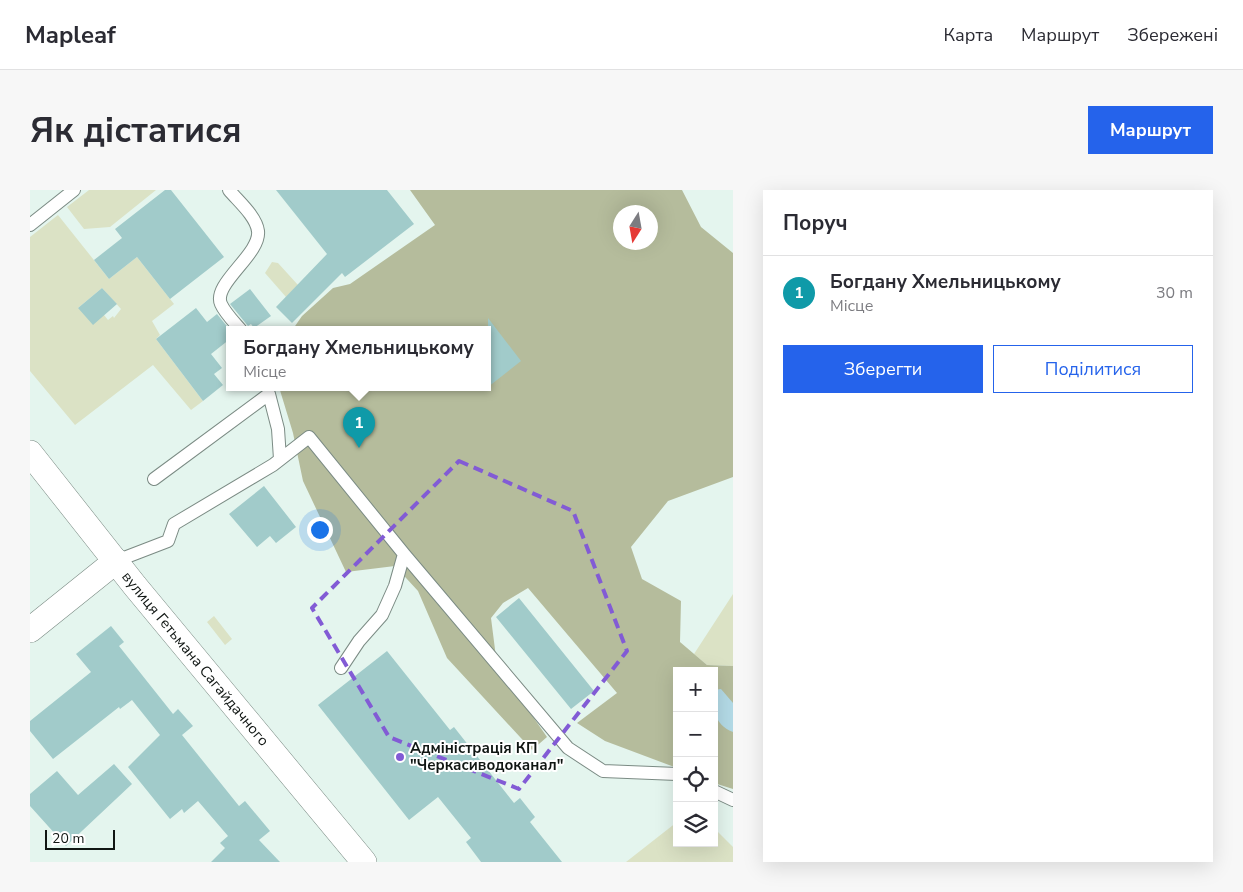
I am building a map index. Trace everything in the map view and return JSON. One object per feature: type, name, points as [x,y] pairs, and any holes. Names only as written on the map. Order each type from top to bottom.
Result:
[{"type":"street","name":"вулиця Гетьмана Сагайдачного","points":[[30,453],[116,562],[364,862]]},
{"type":"street","points":[[30,630],[116,562]]},
{"type":"lane","points":[[30,225],[74,190]]},
{"type":"lane","points":[[229,190],[254,220],[258,231],[257,242],[224,287],[220,296],[220,303],[238,326]]},
{"type":"lane","points":[[154,479],[268,394],[278,429],[280,459]]},
{"type":"lane","points":[[116,562],[168,541],[174,524],[280,459],[309,437],[404,554],[568,748],[603,771],[673,774]]},
{"type":"lane","points":[[341,668],[359,641],[382,616],[395,586],[404,554]]},
{"type":"lane","points":[[718,793],[733,800]]},
{"type":"highlighted area","points":[[459,461],[573,511],[627,651],[519,789],[389,737],[312,608]]},
{"type":"green space","points":[[89,190],[156,190],[110,227],[84,229],[67,207]]},
{"type":"green space","points":[[410,190],[682,190],[701,227],[733,253],[733,477],[668,501],[631,547],[642,579],[681,601],[680,642],[707,665],[733,666],[733,789],[718,784],[718,667],[673,667],[673,766],[605,741],[577,723],[617,693],[528,588],[503,603],[491,618],[497,665],[547,737],[532,750],[447,658],[418,591],[395,566],[346,572],[303,481],[293,433],[280,391],[491,391],[491,326],[295,326],[302,316],[333,288],[350,284],[435,225]]},
{"type":"green space","points":[[58,215],[109,279],[137,257],[174,304],[152,321],[160,335],[156,339],[203,401],[191,410],[153,365],[75,425],[30,371],[30,237]],"holes":[[[102,288],[121,309],[114,318],[113,316],[108,320],[104,315],[78,308]]]},
{"type":"green space","points":[[272,262],[278,263],[298,285],[286,297],[265,273]]},
{"type":"green space","points":[[733,594],[733,666],[707,665],[694,654]]},
{"type":"green space","points":[[214,616],[232,639],[225,645],[207,622]]},
{"type":"green space","points":[[673,825],[673,847],[718,847],[718,832],[733,847],[733,862],[626,862]]},
{"type":"water","points":[[718,689],[721,689],[733,703],[733,732],[726,729],[718,720]]},
{"type":"building","points":[[165,190],[171,190],[224,257],[170,299],[137,257],[109,279],[94,260],[122,238],[115,229]]},
{"type":"building","points":[[276,190],[387,190],[414,224],[345,277],[342,273],[292,323],[276,307],[327,254]]},
{"type":"building","points":[[102,288],[117,304],[93,325],[78,308]]},
{"type":"building","points":[[250,289],[271,316],[257,326],[251,324],[248,326],[230,304]]},
{"type":"building","points":[[196,308],[207,322],[217,314],[227,326],[226,342],[211,354],[222,368],[214,374],[223,385],[203,401],[156,339]]},
{"type":"building","points":[[488,318],[521,361],[491,385],[491,326],[488,326]]},
{"type":"building","points":[[264,486],[296,527],[276,543],[270,536],[257,547],[229,514]]},
{"type":"building","points":[[519,598],[594,691],[571,709],[496,617]]},
{"type":"building","points":[[111,626],[124,642],[119,646],[173,714],[178,709],[193,726],[182,735],[239,806],[245,801],[270,831],[259,840],[280,862],[211,862],[225,848],[220,843],[228,836],[198,801],[184,813],[182,809],[170,819],[128,767],[160,735],[132,700],[120,709],[119,707],[53,759],[30,731],[30,721],[91,672],[76,654]]},
{"type":"building","name":"Адміністрація КП \"Черкасиводоканал\"","points":[[387,651],[450,730],[454,727],[514,803],[520,798],[535,817],[530,822],[562,862],[481,862],[466,842],[471,838],[438,797],[409,820],[318,705]]},
{"type":"building","points":[[114,764],[132,784],[66,846],[30,806],[30,794],[57,771],[78,795]]},
{"type":"place","name":"Богдану Хмельницькому","points":[[359,448]]},
{"type":"place","name":"Адміністрація КП \"Черкасиводоканал\"","points":[[400,757]]}]
